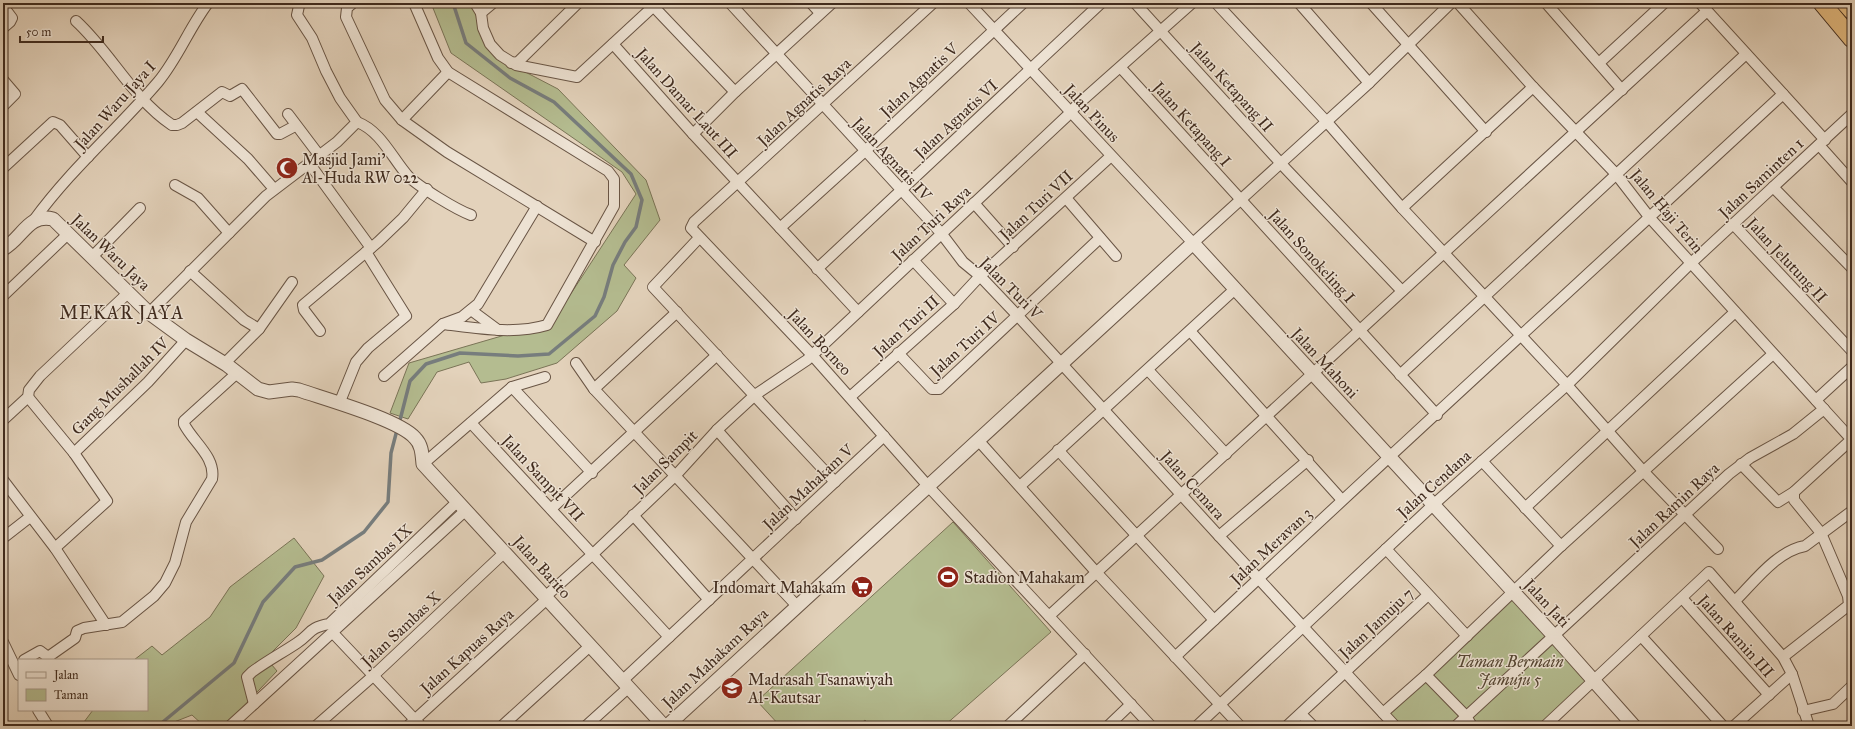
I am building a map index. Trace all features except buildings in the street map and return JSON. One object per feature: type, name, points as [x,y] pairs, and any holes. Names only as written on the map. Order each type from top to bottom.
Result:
[{"type":"highway","points":[[1822,3],[1849,31]]},
{"type":"highway","points":[[1845,3],[1852,11]]},
{"type":"street","name":"Jalan Waru Jaya I","points":[[34,220],[88,157],[142,100],[172,64],[195,20],[208,3]]},
{"type":"street","points":[[298,3],[299,6],[296,15],[312,38],[326,72],[340,98],[357,122],[375,134],[410,178],[458,210],[471,215]]},
{"type":"street","points":[[353,3],[347,8],[346,17],[384,100],[402,120],[447,152],[595,242]]},
{"type":"street","points":[[414,3],[438,58],[448,72],[608,170],[614,179],[614,206],[547,325],[540,328],[498,330],[443,324]]},
{"type":"street","points":[[475,3],[482,13],[483,28],[490,44],[500,55],[511,63],[577,77],[655,5],[735,92]]},
{"type":"street","points":[[482,13],[493,3]]},
{"type":"street","points":[[511,63],[518,62],[578,3]]},
{"type":"street","name":"Jalan Agnatis IV","points":[[730,3],[865,152],[941,233]]},
{"type":"street","points":[[811,3],[820,13]]},
{"type":"street","points":[[693,134],[735,92],[832,3]]},
{"type":"street","name":"Jalan Agnatis Raya","points":[[694,222],[933,3]]},
{"type":"street","name":"Jalan Pinus","points":[[969,3],[1193,243]]},
{"type":"street","name":"Jalan Agnatis V","points":[[780,228],[865,152],[1023,3]]},
{"type":"street","name":"Jalan Agnatis VI","points":[[817,269],[1101,3]]},
{"type":"street","name":"Jalan Ketapang II","points":[[1135,3],[1281,163],[1402,291]]},
{"type":"street","name":"Jalan Turi Raya","points":[[812,355],[1070,112],[1192,3]]},
{"type":"street","points":[[1216,3],[1326,121],[1402,208],[1567,385],[1644,472],[1718,549]]},
{"type":"street","points":[[1299,3],[1369,83]]},
{"type":"street","points":[[1371,3],[1486,132]]},
{"type":"street","points":[[1193,243],[1241,201],[1326,121],[1369,83],[1451,3]]},
{"type":"street","name":"Jalan Haji Terin","points":[[1458,3],[1533,87],[1616,174],[1650,218],[1690,264],[1852,439]]},
{"type":"street","points":[[1546,3],[1622,90]]},
{"type":"street","points":[[1599,63],[1664,3]]},
{"type":"street","points":[[1700,3],[1783,94],[1852,182]]},
{"type":"street","points":[[3,6],[12,18],[3,28]]},
{"type":"street","points":[[1049,616],[1136,534],[1226,454],[1266,415],[1360,331],[1707,11]]},
{"type":"street","points":[[76,21],[89,34],[142,100],[172,125],[177,125],[197,112],[222,92],[230,96],[242,89],[277,134],[280,134],[295,126]]},
{"type":"street","name":"Jalan Damar Laut III","points":[[613,44],[738,182]]},
{"type":"street","points":[[1400,375],[1746,54]]},
{"type":"street","name":"Jalan Ketapang I","points":[[1121,68],[1241,201]]},
{"type":"street","points":[[402,120],[448,72]]},
{"type":"street","points":[[3,80],[15,94],[3,106]]},
{"type":"street","points":[[1402,208],[1533,87]]},
{"type":"street","name":"Jalan Meravan 3","points":[[1175,657],[1342,500],[1437,415],[1520,336],[1783,94]]},
{"type":"street","points":[[197,112],[248,159],[274,189]]},
{"type":"street","points":[[288,114],[295,126],[319,155]]},
{"type":"street","name":"Jalan Saminten 1","points":[[1690,264],[1852,114]]},
{"type":"street","points":[[3,168],[53,122],[60,125],[88,157]]},
{"type":"street","points":[[149,313],[274,189],[338,142],[357,122]]},
{"type":"street","name":"Jalan Turi VII","points":[[980,276],[1111,156]]},
{"type":"street","points":[[309,163],[368,250],[406,316],[368,348],[356,362],[339,404]]},
{"type":"street","points":[[738,182],[858,312]]},
{"type":"street","points":[[175,185],[198,198],[229,233]]},
{"type":"street","points":[[1773,187],[1852,268]]},
{"type":"street","points":[[320,331],[304,310],[303,305],[403,218],[427,189]]},
{"type":"street","points":[[1066,198],[1116,256]]},
{"type":"street","name":"Jalan Sonokeling I","points":[[1241,201],[1437,415]]},
{"type":"street","points":[[974,203],[1013,247]]},
{"type":"street","points":[[384,376],[443,324],[462,317],[478,304],[538,206]]},
{"type":"street","points":[[92,257],[140,208]]},
{"type":"street","name":"Jalan Waru Jaya","points":[[34,220],[44,217],[53,219],[149,313],[186,340],[225,363],[258,389],[269,392],[292,389],[299,390],[397,425],[416,438],[421,448],[423,464]]},
{"type":"street","points":[[3,249],[34,220]]},
{"type":"street","name":"Jalan Borneo","points":[[694,222],[691,228],[699,238],[812,355],[928,486],[1151,726]]},
{"type":"street","name":"Jalan Jelutung II","points":[[1733,224],[1852,351]]},
{"type":"street","name":"Jalan Turi V","points":[[941,233],[963,262],[980,276],[1062,362]]},
{"type":"street","points":[[3,296],[68,234]]},
{"type":"street","points":[[699,238],[655,283],[653,287],[836,482]]},
{"type":"street","name":"Jalan Turi IV","points":[[898,353],[932,389],[938,389],[1100,238]]},
{"type":"street","name":"Jalan Mahoni","points":[[1193,243],[1234,290],[1432,504]]},
{"type":"street","name":"Jalan Mahakam Raya","points":[[666,726],[1193,243]]},
{"type":"street","points":[[913,260],[954,304]]},
{"type":"street","name":"Jalan Cendana","points":[[1197,726],[1432,504],[1567,385],[1690,264]]},
{"type":"street","points":[[190,271],[244,320],[259,329]]},
{"type":"street","name":"Jalan Turi II","points":[[850,397],[954,304],[980,276]]},
{"type":"street","points":[[225,363],[259,329],[292,282]]},
{"type":"street","points":[[1020,486],[1234,290]]},
{"type":"street","points":[[3,420],[28,397],[29,390],[40,376],[128,293]]},
{"type":"street","points":[[471,310],[498,330]]},
{"type":"street","points":[[594,389],[677,312]]},
{"type":"street","points":[[1525,508],[1606,430],[1735,312]]},
{"type":"street","points":[[1190,331],[1308,460],[1342,500]]},
{"type":"street","name":"Gang Mushallah IV","points":[[74,453],[148,382],[186,340]]},
{"type":"street","points":[[1383,713],[1426,675],[1561,546],[1773,354]]},
{"type":"street","points":[[551,509],[717,355]]},
{"type":"street","name":"Jalan Sampit","points":[[546,597],[676,474],[717,430],[755,395],[812,355]]},
{"type":"street","name":"Jalan Cemara","points":[[1062,362],[1219,536],[1395,726]]},
{"type":"street","points":[[576,363],[594,389],[676,474],[797,606]]},
{"type":"street","points":[[1816,400],[1852,367]]},
{"type":"street","points":[[1148,370],[1226,454]]},
{"type":"street","points":[[26,659],[40,651],[48,657],[75,638],[77,631],[84,628],[122,622],[154,596],[168,576],[174,563],[186,522],[212,479],[213,474],[211,463],[188,432],[184,421],[237,373]]},
{"type":"street","points":[[423,464],[512,387],[545,377]]},
{"type":"street","points":[[512,387],[592,472]]},
{"type":"street","points":[[28,397],[74,453],[107,500],[55,548]]},
{"type":"street","name":"Jalan Ramin Raya","points":[[1456,726],[1741,464],[1793,434],[1824,409]]},
{"type":"street","name":"Jalan Sampit VII","points":[[471,423],[670,637]]},
{"type":"street","points":[[717,430],[796,519]]},
{"type":"street","name":"Jalan Mahakam V","points":[[586,726],[670,637],[884,436]]},
{"type":"street","points":[[1741,464],[1776,501],[1794,492],[1852,439]]},
{"type":"street","points":[[978,440],[1096,572],[1240,726]]},
{"type":"street","points":[[1058,450],[1214,620]]},
{"type":"street","points":[[1219,536],[1308,460]]},
{"type":"street","points":[[1482,460],[1561,546]]},
{"type":"street","name":"Jalan Barito","points":[[423,464],[625,684],[666,726]]},
{"type":"street","points":[[3,480],[55,548],[106,625]]},
{"type":"street","points":[[1783,657],[1849,605],[1848,596],[1821,533],[1794,500],[1794,492]]},
{"type":"street","name":"Jalan Jati","points":[[1432,504],[1554,636],[1634,726]]},
{"type":"street","points":[[230,726],[333,633],[462,506]]},
{"type":"street","name":"Jalan Sambas IX","points":[[254,704],[247,677],[261,665],[299,641],[309,631],[318,626],[329,624],[462,506]]},
{"type":"street","points":[[1735,601],[1779,558],[1797,546],[1805,546],[1852,511]]},
{"type":"street","points":[[633,515],[709,600]]},
{"type":"street","points":[[3,538],[30,517]]},
{"type":"street","points":[[1386,549],[1467,636]]},
{"type":"street","name":"Jalan Sambas X","points":[[316,726],[373,676],[505,552]]},
{"type":"street","points":[[1549,725],[1593,679],[1709,572],[1783,657],[1792,674],[1809,726]]},
{"type":"street","name":"Jalan Jamuju 7","points":[[1287,726],[1428,595]]},
{"type":"street","name":"Jalan Kapuas Raya","points":[[415,724],[546,597]]},
{"type":"street","name":"Jalan Ramin III","points":[[1682,598],[1768,695]]},
{"type":"street","points":[[333,633],[415,724]]},
{"type":"street","points":[[1641,636],[1723,726]]},
{"type":"street","points":[[3,642],[17,668]]},
{"type":"street","points":[[502,726],[590,646]]},
{"type":"street","points":[[1008,726],[1084,654]]},
{"type":"street","points":[[1734,726],[1792,674]]},
{"type":"street","points":[[1426,675],[1466,716],[1472,726]]},
{"type":"street","points":[[1803,711],[1833,704],[1852,686]]},
{"type":"street","points":[[1108,726],[1131,704]]},
{"type":"street","points":[[39,711],[48,726]]},
{"type":"street","points":[[1301,714],[1313,726]]},
{"type":"green space","points":[[431,3],[477,3],[484,32],[508,63],[558,89],[646,180],[660,220],[624,265],[636,278],[617,311],[557,363],[506,379],[481,383],[469,362],[437,372],[408,419],[390,413],[409,363],[553,321],[636,194],[622,172],[451,53]]},
{"type":"green space","name":"Stadion Mahakam","points":[[953,522],[1051,632],[944,726],[871,726],[865,720],[858,726],[780,726],[757,701]]},
{"type":"green space","points":[[294,538],[324,576],[296,628],[266,658],[277,671],[225,726],[204,726],[192,715],[164,726],[81,726],[92,711],[148,711],[148,659],[135,659],[152,646],[162,655],[210,617],[230,587]]},
{"type":"green space","name":"Taman Bermain Jamuju 5","points":[[1513,592],[1593,679],[1543,726],[1395,726],[1383,713]]},
{"type":"waterway","points":[[399,424],[410,381],[426,364],[460,353],[518,356],[549,354],[595,316],[604,297],[613,265],[625,242],[636,227],[642,200],[631,174],[554,102],[510,78],[466,43],[453,3]]},
{"type":"waterway","points":[[158,726],[234,663],[263,602],[295,567],[322,560],[364,532],[388,502],[391,453],[397,430]]},
{"type":"place","name":"Masjid Jami' Al-Huda RW 022","points":[[287,168]]},
{"type":"place","name":"Stadion Mahakam","points":[[948,577]]},
{"type":"place","name":"Indomart Mahakam","points":[[862,587]]},
{"type":"place","name":"Madrasah Tsanawiyah Al-Kautsar","points":[[732,688]]},
{"type":"district","name":"MEKAR JAYA","points":[[122,313]]}]
